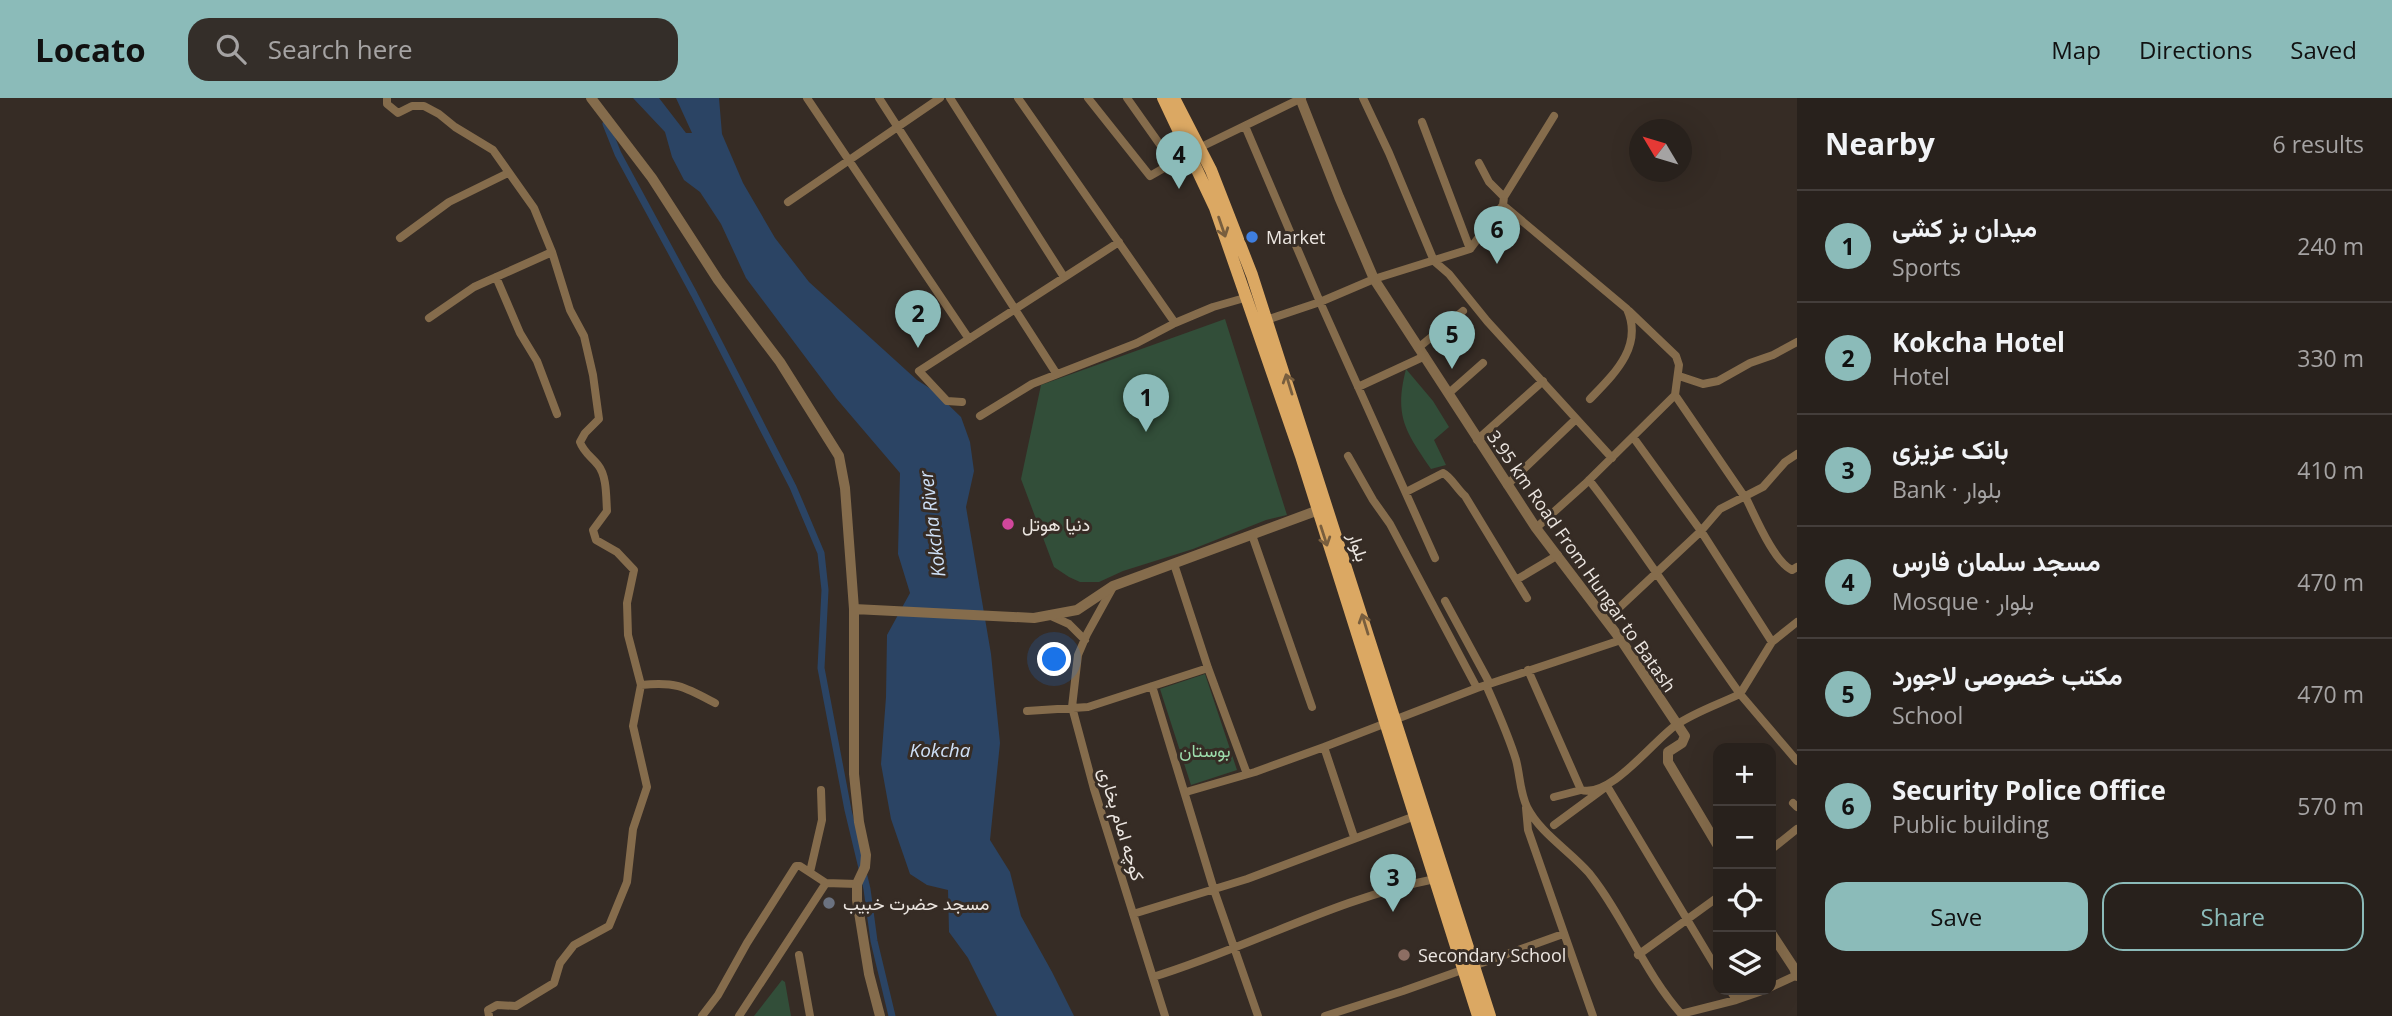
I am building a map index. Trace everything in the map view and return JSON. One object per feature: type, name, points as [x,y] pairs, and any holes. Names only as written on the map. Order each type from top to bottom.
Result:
[{"type":"main road","name":"بلوار","points":[[1163,98],[1232,220],[1301,456],[1322,508]]},
{"type":"main road","name":"بلوار","points":[[1174,98],[1194,150]]},
{"type":"main road","name":"بلوار","points":[[1252,295],[1266,320],[1322,508],[1469,967],[1478,1016]]},
{"type":"main road","name":"بلوار","points":[[1410,784],[1415,816],[1436,879],[1490,1016]]},
{"type":"street","points":[[387,98],[387,104],[398,113],[412,106],[424,106],[493,150],[534,208],[552,252],[570,310],[584,336],[593,375],[599,419],[584,433],[580,442],[583,451],[600,466],[607,511],[593,530],[596,540],[617,552],[634,570],[626,603],[628,635],[640,685],[633,726],[647,787],[633,829],[627,883],[609,926],[574,945],[560,964],[554,983],[516,1006],[497,1005],[488,1010],[489,1016]]},
{"type":"street","points":[[591,98],[652,178],[718,281],[780,362],[823,426],[839,456],[845,488],[854,609],[854,774],[866,855],[865,867],[857,884],[857,900],[869,974],[880,1016]]},
{"type":"street","points":[[807,98],[969,339]]},
{"type":"street","points":[[879,98],[1056,373]]},
{"type":"street","points":[[788,201],[940,98]]},
{"type":"street","points":[[950,98],[1064,277]]},
{"type":"street","points":[[1018,98],[1175,323]]},
{"type":"street","points":[[1088,98],[1150,176],[1194,150],[1301,98]]},
{"type":"street","points":[[1126,98],[1173,163]]},
{"type":"street","name":"3.95 km Road From Hungar to Batash","points":[[1301,98],[1374,279],[1536,528],[1621,640],[1677,724]]},
{"type":"street","points":[[1363,98],[1390,153],[1434,261],[1449,274],[1487,321],[1612,458]]},
{"type":"street","points":[[1266,320],[1320,302],[1374,279],[1470,249],[1503,201],[1554,116]]},
{"type":"street","points":[[1422,122],[1470,249]]},
{"type":"street","points":[[1245,126],[1320,302],[1435,558]]},
{"type":"street","points":[[1479,163],[1503,201],[1676,355],[1679,365],[1675,396],[1536,528]]},
{"type":"street","points":[[400,238],[449,202],[508,173]]},
{"type":"street","points":[[961,402],[947,401],[919,371],[1119,242]]},
{"type":"street","points":[[429,318],[474,287],[552,252]]},
{"type":"street","points":[[496,277],[520,333],[537,361],[556,414]]},
{"type":"street","points":[[981,416],[1032,384],[1056,373],[1137,343],[1175,323],[1232,300],[1252,295]]},
{"type":"street","points":[[1590,399],[1623,364],[1631,333],[1626,309]]},
{"type":"street","points":[[1358,387],[1421,352],[1462,312]]},
{"type":"street","points":[[1679,376],[1703,384],[1718,381],[1797,342]]},
{"type":"street","points":[[1449,393],[1483,363]]},
{"type":"street","points":[[1477,440],[1543,381]]},
{"type":"street","points":[[1675,396],[1745,497],[1767,539],[1786,567],[1792,570],[1797,567]]},
{"type":"street","points":[[1507,485],[1576,419]]},
{"type":"street","points":[[1633,438],[1701,531],[1772,642]]},
{"type":"street","points":[[1606,620],[1701,531],[1720,509],[1763,487],[1785,462],[1797,454]]},
{"type":"street","points":[[1348,456],[1485,686]]},
{"type":"street","points":[[1405,492],[1443,472],[1447,474],[1454,486],[1465,496],[1527,598]]},
{"type":"street","points":[[1589,480],[1658,572],[1702,642],[1740,694],[1797,761]]},
{"type":"street","points":[[854,609],[998,618],[1034,618],[1077,610],[1113,586],[1322,508]]},
{"type":"street","points":[[1252,535],[1312,707]]},
{"type":"street","points":[[1516,580],[1558,555]]},
{"type":"street","points":[[1174,564],[1247,774]]},
{"type":"street","name":"کوچه امام بخاری","points":[[1113,586],[1085,640],[1077,664],[1072,707],[1094,789],[1165,1016]]},
{"type":"street","points":[[1445,601],[1502,720],[1516,762],[1526,805],[1528,830],[1593,1016]]},
{"type":"street","points":[[1049,615],[1069,624],[1085,640]]},
{"type":"street","points":[[1554,825],[1607,786],[1677,724],[1740,694],[1772,642],[1797,622]]},
{"type":"street","points":[[1186,792],[1247,774],[1528,670],[1621,640]]},
{"type":"street","points":[[1027,711],[1088,707],[1208,668]]},
{"type":"street","points":[[1528,670],[1539,701],[1581,790]]},
{"type":"street","points":[[640,685],[663,682],[676,684],[715,703]]},
{"type":"street","points":[[1152,685],[1214,890],[1258,1016]]},
{"type":"street","points":[[1677,724],[1685,736],[1682,743],[1668,752],[1668,762],[1713,838]]},
{"type":"street","points":[[1324,747],[1354,837]]},
{"type":"street","points":[[1554,797],[1607,786]]},
{"type":"street","points":[[1607,786],[1713,963]]},
{"type":"street","points":[[810,872],[822,820],[821,790]]},
{"type":"street","points":[[1526,805],[1537,821],[1588,873],[1612,906],[1666,998],[1682,1015],[1750,995]]},
{"type":"street","points":[[1133,914],[1214,890],[1415,816]]},
{"type":"street","points":[[1776,846],[1797,829]]},
{"type":"street","points":[[702,1016],[718,995],[796,866],[826,883],[857,884]]},
{"type":"street","points":[[1153,977],[1384,891],[1436,879]]},
{"type":"street","points":[[739,1016],[826,883]]},
{"type":"street","points":[[1638,954],[1713,900]]},
{"type":"street","points":[[1325,1016],[1563,933]]},
{"type":"street","points":[[1776,941],[1796,972],[1776,985]]},
{"type":"street","points":[[799,955],[810,1016]]},
{"type":"street","points":[[1733,995],[1736,1000]]},
{"type":"green space","points":[[1225,319],[1287,515],[1266,520],[1099,582],[1080,582],[1069,577],[1054,567],[1021,479],[1041,385]]},
{"type":"green space","points":[[1406,369],[1433,401],[1449,427],[1434,440],[1446,465],[1431,469],[1408,433],[1401,399]]},
{"type":"green space","name":"بوستان","points":[[1205,674],[1237,770],[1191,785],[1160,689]]},
{"type":"green space","points":[[782,980],[785,982],[791,1016],[754,1016]]},
{"type":"water","name":"Kokcha","points":[[633,98],[659,98],[686,133],[692,133],[676,98],[719,98],[722,134],[743,183],[775,238],[809,282],[961,417],[970,442],[974,471],[966,507],[991,654],[1000,743],[990,840],[1010,872],[1021,916],[1074,1016],[997,1016],[968,958],[949,932],[948,890],[927,885],[910,874],[891,819],[881,764],[887,635],[910,593],[898,554],[900,473],[836,398],[746,278],[721,224],[700,192],[684,180],[672,157],[665,132]]},
{"type":"waterway","points":[[606,124],[618,154],[694,294],[793,487],[821,553],[825,590],[821,668],[848,810],[867,889],[874,941],[892,1016]]},
{"type":"place","name":"مسجد سلمان فارس","points":[[1179,189]]},
{"type":"place","name":"Market","points":[[1252,237]]},
{"type":"place","name":"Security Police Office","points":[[1497,264]]},
{"type":"place","name":"Kokcha Hotel","points":[[918,348]]},
{"type":"place","name":"مکتب خصوصی لاجورد","points":[[1452,369]]},
{"type":"place","name":"میدان بز کشی","points":[[1146,432]]},
{"type":"place","name":"دنیا هوتل","points":[[1008,524]]},
{"type":"place","name":"مسجد حضرت خبیب","points":[[829,903]]},
{"type":"place","name":"بانک عزیزی","points":[[1393,912]]},
{"type":"place","name":"Secondary School","points":[[1404,955]]},
{"type":"water label","name":"Kokcha River","points":[[932,524]]}]
